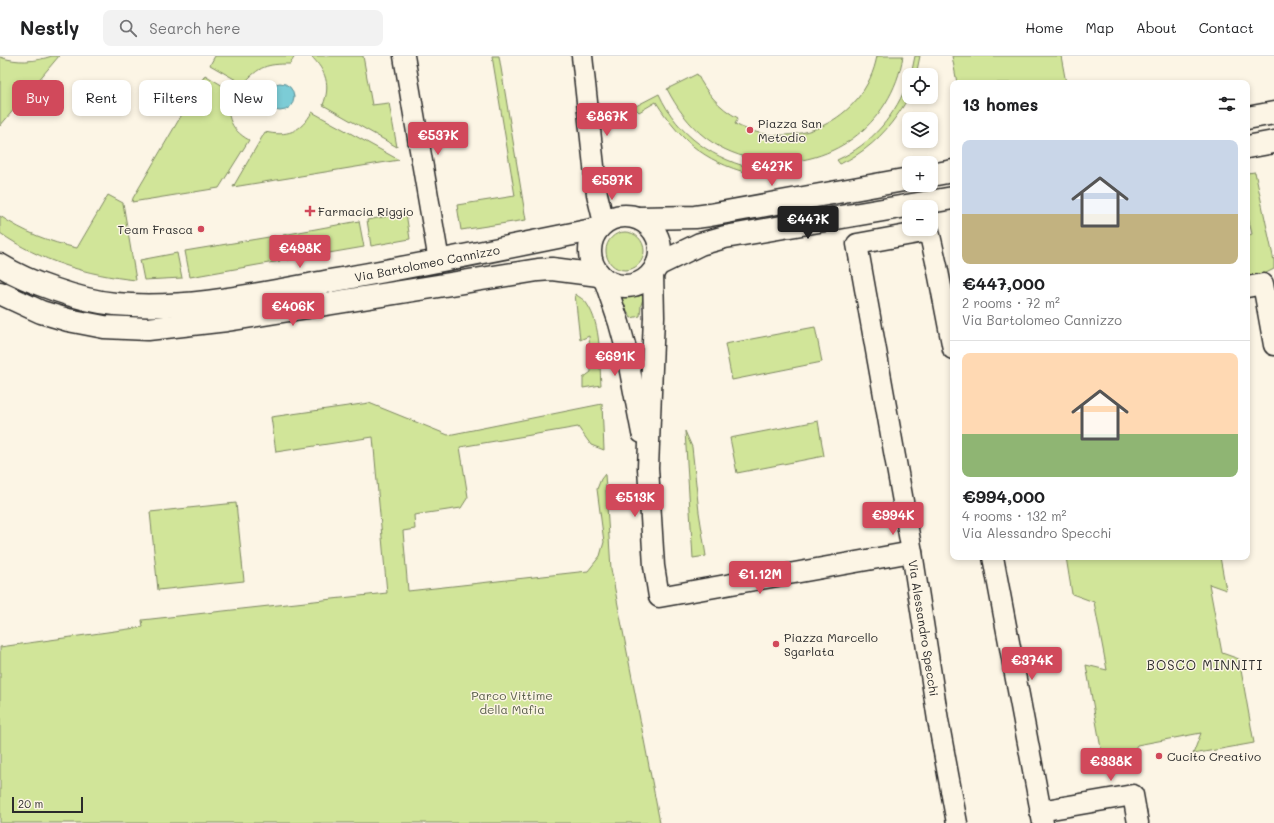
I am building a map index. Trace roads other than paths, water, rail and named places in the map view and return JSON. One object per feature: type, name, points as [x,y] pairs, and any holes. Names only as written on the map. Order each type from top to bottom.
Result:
[{"type":"street","points":[[404,56],[439,261]]},
{"type":"street","points":[[582,56],[600,226]]},
{"type":"street","points":[[1250,118],[1274,114]]},
{"type":"street","points":[[1250,146],[1274,142]]},
{"type":"street","points":[[938,174],[950,172]]},
{"type":"street","points":[[648,468],[625,345],[619,323],[602,277],[593,266],[590,257],[592,238],[600,226],[615,217],[621,216],[638,218],[695,217],[902,180]]},
{"type":"street","points":[[602,277],[614,284],[625,286],[636,284],[645,279],[655,268],[700,244],[725,237],[950,199]]},
{"type":"street","points":[[638,218],[648,224],[655,233],[659,243],[660,255],[655,268],[648,468],[654,566],[659,597],[912,552]]},
{"type":"street","name":"Via Bartolomeo Cannizzo","points":[[0,265],[39,284],[78,298],[114,304],[158,306],[231,298],[439,261],[600,226]]},
{"type":"street","name":"Via Alessandro Specchi","points":[[945,264],[929,231],[857,244],[912,552],[938,720],[956,823]]},
{"type":"street","points":[[945,264],[950,317]]},
{"type":"street","name":"Via Bartolomeo Cannizzo","points":[[0,293],[41,312],[68,320],[104,327],[148,329],[227,320],[538,270],[552,269],[602,277]]},
{"type":"street","points":[[1255,285],[1274,345]]},
{"type":"street","points":[[993,560],[1042,817],[1133,795],[1138,823]]},
{"type":"water","points":[[277,84],[285,84],[290,87],[293,92],[293,102],[290,107],[285,110],[277,110]]},
{"type":"place","name":"Piazza San Metodio","points":[[750,130]]},
{"type":"place","name":"Farmacia Riggio","points":[[310,211]]},
{"type":"place","name":"Team Frasca","points":[[201,229]]},
{"type":"place","name":"Piazza Marcello Sgarlata","points":[[776,644]]},
{"type":"place","name":"Cucito Creativo","points":[[1159,756]]},
{"type":"district","name":"BOSCO MINNITI","points":[[1205,664]]},
{"type":"park label","name":"Parco Vittime della Mafia","points":[[512,702]]}]
